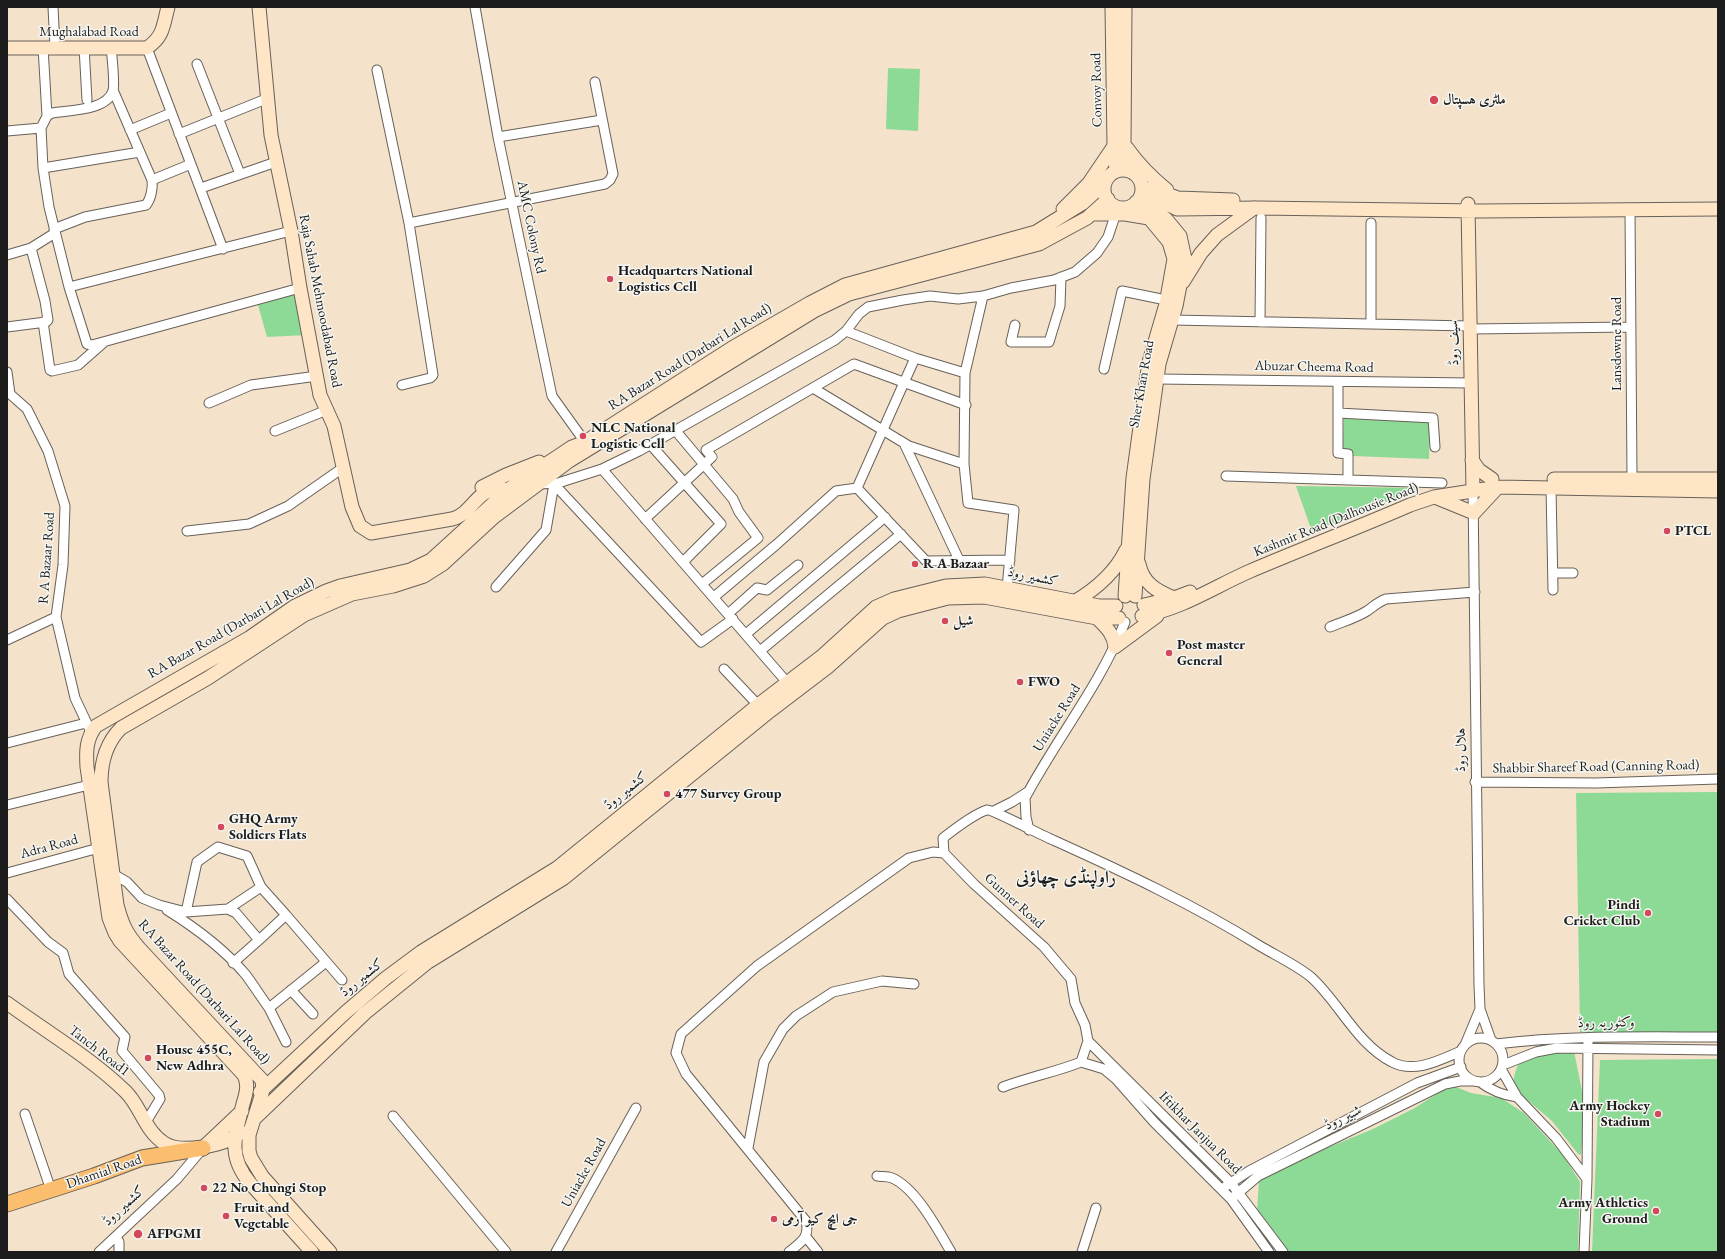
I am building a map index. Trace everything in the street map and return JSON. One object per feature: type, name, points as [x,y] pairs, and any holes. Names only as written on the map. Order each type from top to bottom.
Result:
[{"type":"main road","name":"Dhamial Road","points":[[7,1204],[94,1176],[142,1158],[203,1148]]},
{"type":"street","points":[[53,7],[49,47],[47,116],[41,128],[43,168],[49,207],[69,287],[87,344],[92,345],[104,342],[300,288]]},
{"type":"street","name":"Mughalabad Road","points":[[7,48],[147,48],[156,42],[162,33],[168,7]]},
{"type":"street","name":"Raja Sahab Mehmoodabad Road","points":[[259,7],[266,99],[276,162],[291,231],[320,395],[334,426],[352,507],[360,526],[371,533],[452,519]]},
{"type":"street","name":"AMC Colony Rd","points":[[475,7],[511,203],[552,396],[585,442]]},
{"type":"street","name":"Convoy Road","points":[[1112,7],[1119,145],[1122,171]]},
{"type":"street","name":"Convoy Road","points":[[1119,145],[1125,7]]},
{"type":"street","points":[[84,47],[87,100]]},
{"type":"street","points":[[7,255],[31,248],[55,231],[85,217],[146,205],[148,203],[153,186],[152,180],[113,90],[111,47]]},
{"type":"street","points":[[147,48],[223,248]]},
{"type":"street","points":[[197,64],[240,174]]},
{"type":"street","points":[[377,70],[409,223],[433,374],[430,378],[402,385]]},
{"type":"street","points":[[409,223],[605,184],[610,180],[613,174],[595,82]]},
{"type":"street","points":[[47,116],[52,113],[100,105],[108,100],[113,90]]},
{"type":"street","points":[[179,134],[266,99]]},
{"type":"street","points":[[130,130],[171,113]]},
{"type":"street","points":[[498,137],[602,120]]},
{"type":"street","points":[[7,131],[41,128]]},
{"type":"street","points":[[1047,224],[1090,183],[1119,145],[1150,177],[1178,198]]},
{"type":"street","points":[[43,168],[140,152]]},
{"type":"street","points":[[201,188],[276,162]]},
{"type":"street","points":[[152,180],[191,164]]},
{"type":"street","points":[[1140,194],[1137,176],[1122,171],[1109,176],[1105,183],[1105,192],[1114,207],[1149,218]]},
{"type":"street","name":"RA Bazar Road (Darbari Lal Road)","points":[[312,1252],[243,1175],[234,1153],[241,1112],[247,1089],[244,1075],[115,933],[109,918],[89,785],[86,748],[88,728],[96,726],[102,721],[249,638],[301,603],[340,586],[410,570],[431,560],[510,489],[572,447],[585,442],[732,348],[810,303],[846,285],[1036,232],[1082,203],[1105,183]]},
{"type":"street","points":[[1140,194],[1178,198],[1468,207],[1630,210],[1718,209]]},
{"type":"street","points":[[1114,207],[1128,207],[1140,194]]},
{"type":"street","points":[[1140,194],[1177,209],[1258,213],[1718,202]]},
{"type":"street","name":"Sher Khan Road","points":[[1136,603],[1128,547],[1133,478],[1149,362],[1166,300],[1174,259],[1169,242],[1149,218],[1140,194]]},
{"type":"street","name":"Sher Khan Road","points":[[1136,603],[1143,479],[1159,364],[1172,320],[1184,259],[1180,236],[1166,219],[1140,194]]},
{"type":"street","points":[[538,484],[554,484],[602,469],[650,444],[835,340],[846,331],[859,314],[868,307],[930,296],[958,299],[983,296],[1061,278],[1075,272],[1097,253],[1108,237],[1114,207]]},
{"type":"street","name":"RA Bazar Road (Darbari Lal Road)","points":[[263,1090],[264,1084],[260,1077],[139,948],[125,930],[118,905],[101,782],[101,769],[107,746],[121,728],[208,678],[304,615],[352,594],[392,586],[424,576],[443,564],[494,517],[520,496],[569,461],[814,311],[849,294],[1039,244],[1092,214],[1114,207]]},
{"type":"street","name":"سیف روڈ","points":[[1468,207],[1472,487]]},
{"type":"street","name":"Lansdowne Road","points":[[1630,210],[1632,478]]},
{"type":"street","points":[[1179,290],[1200,253],[1217,236],[1258,213]]},
{"type":"street","points":[[1258,213],[1260,322]]},
{"type":"street","points":[[1371,223],[1371,324]]},
{"type":"street","points":[[69,287],[291,231]]},
{"type":"street","points":[[7,327],[48,320],[31,248]]},
{"type":"street","points":[[1015,326],[1011,342],[1049,342],[1060,306],[1061,278]]},
{"type":"street","points":[[1104,369],[1122,291],[1166,300]]},
{"type":"street","points":[[983,296],[965,373],[966,405],[964,464],[968,503],[1014,510],[1007,589]]},
{"type":"street","points":[[1172,320],[1371,324],[1470,328],[1631,327]]},
{"type":"street","points":[[43,322],[50,370],[52,371],[78,365],[104,342]]},
{"type":"street","points":[[846,331],[915,358],[965,373]]},
{"type":"street","points":[[857,488],[915,358]]},
{"type":"street","points":[[645,519],[712,457],[706,450],[854,364],[966,405]]},
{"type":"street","name":"R A Bazaar Road","points":[[7,372],[8,395],[27,409],[48,451],[65,506],[63,565],[56,617],[75,698],[88,728]]},
{"type":"street","points":[[209,403],[252,385],[317,376]]},
{"type":"street","name":"Abuzar Cheema Road","points":[[1157,379],[1471,383]]},
{"type":"street","points":[[1338,382],[1338,453],[1348,454],[1348,480]]},
{"type":"street","points":[[813,388],[904,443],[964,464]]},
{"type":"street","points":[[275,431],[327,410]]},
{"type":"street","points":[[1338,413],[1433,418],[1435,447]]},
{"type":"street","points":[[675,430],[703,466],[733,499],[739,512],[758,538],[702,584]]},
{"type":"street","points":[[904,443],[959,560]]},
{"type":"street","points":[[650,444],[721,524],[683,562]]},
{"type":"street","points":[[452,519],[478,489],[506,475],[530,467],[572,447]]},
{"type":"street","points":[[1434,497],[1474,513],[1495,483],[1479,470],[1472,460]]},
{"type":"street","points":[[187,530],[249,524],[288,506],[344,467]]},
{"type":"street","points":[[602,469],[792,687]]},
{"type":"street","points":[[1226,476],[1442,482]]},
{"type":"street","name":"Kashmir Road (Dalhousie Road)","points":[[1136,603],[1174,598],[1395,505],[1432,491],[1495,483],[1632,478],[1718,479]]},
{"type":"street","name":"Kashmir Road (Dalhousie Road)","points":[[1495,483],[1551,487],[1718,491]]},
{"type":"street","points":[[496,587],[546,530],[554,484]]},
{"type":"street","points":[[554,484],[701,642],[730,616],[757,588],[767,590],[798,564]]},
{"type":"street","name":"Kashmir Road (Dalhousie Road)","points":[[1136,603],[1162,612],[1247,573],[1410,505],[1472,487]]},
{"type":"street","name":"ہلال روڈ","points":[[1472,487],[1474,513],[1475,592],[1475,782],[1478,985],[1480,1009],[1493,1042]]},
{"type":"street","points":[[1551,487],[1554,573],[1553,590]]},
{"type":"street","points":[[452,519],[458,518],[466,512],[480,496],[493,488],[510,489],[520,496]]},
{"type":"street","points":[[857,488],[926,561],[1010,560]]},
{"type":"street","points":[[714,597],[777,544],[836,491],[857,488]]},
{"type":"street","points":[[746,634],[885,517]]},
{"type":"street","points":[[760,650],[901,534]]},
{"type":"street","points":[[1074,602],[1089,593],[1115,569],[1128,547]]},
{"type":"street","points":[[1138,558],[1141,573],[1150,584],[1158,592],[1174,598]]},
{"type":"street","points":[[1554,573],[1573,573]]},
{"type":"street","name":"کشمیر روڈ","points":[[792,687],[821,657],[876,607],[894,599],[946,586],[985,584],[1099,606],[1120,616]]},
{"type":"street","points":[[1330,627],[1354,617],[1367,610],[1377,602],[1386,599],[1475,592]]},
{"type":"street","name":"کشمیر روڈ","points":[[99,1252],[177,1179],[203,1148],[263,1090],[346,1012],[386,978],[421,952],[456,937],[530,891],[564,878],[675,780],[763,706],[792,687],[829,666],[883,618],[898,611],[948,598],[984,597],[1097,618],[1120,616]]},
{"type":"street","points":[[1120,599],[1136,603],[1135,622],[1120,616],[1120,599]]},
{"type":"street","points":[[1115,647],[1162,612]]},
{"type":"street","name":"Uniacke Road","points":[[1029,830],[1026,816],[1025,798],[1101,673],[1115,647],[1120,616]]},
{"type":"street","points":[[7,640],[56,617]]},
{"type":"street","points":[[1097,618],[1109,629],[1114,638],[1115,647]]},
{"type":"street","points":[[724,669],[763,706]]},
{"type":"street","points":[[7,744],[88,728]]},
{"type":"street","name":"Shabbir Shareef Road (Canning Road)","points":[[1475,782],[1596,783],[1718,779]]},
{"type":"street","points":[[7,805],[89,785]]},
{"type":"street","points":[[994,811],[1029,791]]},
{"type":"street","points":[[789,1252],[806,1237],[808,1228],[806,1221],[748,1148],[686,1074],[676,1053],[681,1034],[757,966],[909,858],[933,852],[944,853],[943,838],[961,824],[987,810],[994,811],[1029,830],[1106,864],[1196,908],[1311,977],[1332,1000],[1370,1048],[1392,1062],[1404,1066],[1414,1067],[1435,1061],[1463,1048],[1477,1039],[1493,1042],[1500,1050],[1503,1057],[1502,1067],[1496,1076],[1489,1081],[1477,1082]]},
{"type":"street","points":[[186,912],[197,862],[218,847],[246,856],[261,887],[342,980]]},
{"type":"street","name":"Adra Road","points":[[7,873],[99,848]]},
{"type":"street","name":"Gunner Road","points":[[944,853],[974,884],[1044,947],[1071,979],[1075,1003],[1085,1026],[1088,1041]]},
{"type":"street","points":[[113,874],[127,882],[142,898],[159,905],[186,912],[228,909],[261,887]]},
{"type":"street","points":[[7,900],[48,942],[63,953],[69,974],[125,1037],[122,1051],[160,1098],[146,1122]]},
{"type":"street","points":[[159,905],[192,926],[234,963],[245,975],[269,1008],[286,1042]]},
{"type":"street","points":[[228,909],[236,913],[258,940]]},
{"type":"street","points":[[234,963],[286,915]]},
{"type":"street","name":"کشمیر روڈ","points":[[203,1148],[236,1138],[365,1013],[428,962],[456,937]]},
{"type":"street","points":[[269,1008],[326,962]]},
{"type":"street","points":[[386,978],[395,989]]},
{"type":"street","points":[[748,1148],[764,1062],[783,1029],[796,1016],[833,992],[882,981],[914,984]]},
{"type":"street","points":[[291,990],[313,1014]]},
{"type":"street","name":"Tanch Road1","points":[[7,1003],[104,1072],[128,1094],[153,1134],[165,1144],[182,1148],[203,1148]]},
{"type":"street","name":"ہلال روڈ","points":[[1463,1048],[1480,1009]]},
{"type":"street","points":[[1584,1252],[1587,1179],[1588,1037]]},
{"type":"street","name":"وکٹوریہ روڈ","points":[[1493,1042],[1588,1037],[1718,1037]]},
{"type":"street","points":[[1003,1087],[1026,1078],[1058,1071],[1081,1062],[1088,1041]]},
{"type":"street","name":"Iftikhar Janjua Road","points":[[1088,1041],[1232,1183],[1283,1252]]},
{"type":"street","points":[[1463,1048],[1459,1059],[1460,1067],[1466,1076],[1503,1095],[1517,1097]]},
{"type":"street","name":"وکٹوریہ روڈ","points":[[1502,1067],[1536,1052],[1557,1048],[1718,1050]]},
{"type":"street","name":"Iftikhar Janjua Road","points":[[1081,1062],[1104,1069],[1116,1079],[1154,1122],[1231,1199],[1269,1252]]},
{"type":"street","name":"شبیر روڈ","points":[[1222,1189],[1249,1171],[1417,1083],[1460,1067]]},
{"type":"street","points":[[1502,1067],[1517,1097],[1556,1138],[1587,1179]]},
{"type":"street","name":"شبیر روڈ","points":[[1231,1199],[1258,1176],[1445,1084],[1460,1080],[1477,1082]]},
{"type":"street","points":[[263,1090],[249,1135],[249,1151],[253,1162],[262,1176],[330,1252]]},
{"type":"street","name":"Uniacke Road","points":[[556,1252],[636,1108]]},
{"type":"street","points":[[25,1114],[51,1190]]},
{"type":"street","points":[[393,1116],[506,1252]]},
{"type":"street","points":[[877,1176],[891,1178],[905,1185],[931,1217],[951,1252]]},
{"type":"street","points":[[1082,1252],[1096,1208]]},
{"type":"street","points":[[116,1236],[119,1242],[118,1252]]},
{"type":"street","points":[[806,1237],[818,1252]]},
{"type":"green space","points":[[888,68],[920,69],[918,131],[886,129]]},
{"type":"green space","points":[[298,293],[307,335],[267,337],[258,305]]},
{"type":"green space","points":[[1344,417],[1430,422],[1429,459],[1353,456],[1352,450],[1343,449]]},
{"type":"green space","points":[[1296,486],[1420,488],[1312,532]]},
{"type":"green space","name":"Pindi Cricket Club","points":[[1718,792],[1718,1032],[1580,1032],[1576,793]]},
{"type":"green space","points":[[1574,1051],[1583,1096],[1584,1121],[1581,1154],[1579,1155],[1552,1121],[1518,1092],[1513,1084],[1518,1065],[1522,1060],[1531,1056],[1546,1053]]},
{"type":"green space","points":[[1718,1059],[1718,1252],[1592,1252],[1600,1060]]},
{"type":"green space","points":[[1451,1085],[1471,1093],[1501,1098],[1524,1113],[1563,1155],[1580,1182],[1578,1252],[1288,1252],[1257,1211],[1259,1181],[1315,1153],[1373,1129],[1413,1109]]},
{"type":"place","name":"ملٹری ہسپتال","points":[[1434,100]]},
{"type":"place","name":"Headquarters National Logistics Cell","points":[[610,279]]},
{"type":"place","name":"NLC National Logistic Cell","points":[[583,436]]},
{"type":"place","name":"PTCL","points":[[1667,531]]},
{"type":"place","name":"R A Bazaar","points":[[915,564]]},
{"type":"place","name":"شیل","points":[[945,621]]},
{"type":"place","name":"Post master General","points":[[1169,653]]},
{"type":"place","name":"FWO","points":[[1020,682]]},
{"type":"place","name":"477 Survey Group","points":[[667,794]]},
{"type":"place","name":"GHQ Army Soldiers Flats","points":[[221,827]]},
{"type":"place","name":"Pindi Cricket Club","points":[[1648,913]]},
{"type":"place","name":"House 455C, New Adhra","points":[[148,1058]]},
{"type":"place","name":"Army Hockey Stadium","points":[[1658,1114]]},
{"type":"place","name":"22 No Chungi Stop","points":[[204,1188]]},
{"type":"place","name":"Army Athletics Ground","points":[[1656,1211]]},
{"type":"place","name":"Fruit and Vegetable","points":[[226,1216]]},
{"type":"place","name":"جی ایچ کیو آرمی","points":[[774,1219]]},
{"type":"place","name":"AFPGMI","points":[[138,1234]]},
{"type":"district","name":"راولپنڈی چھاؤنی","points":[[1066,878]]}]
